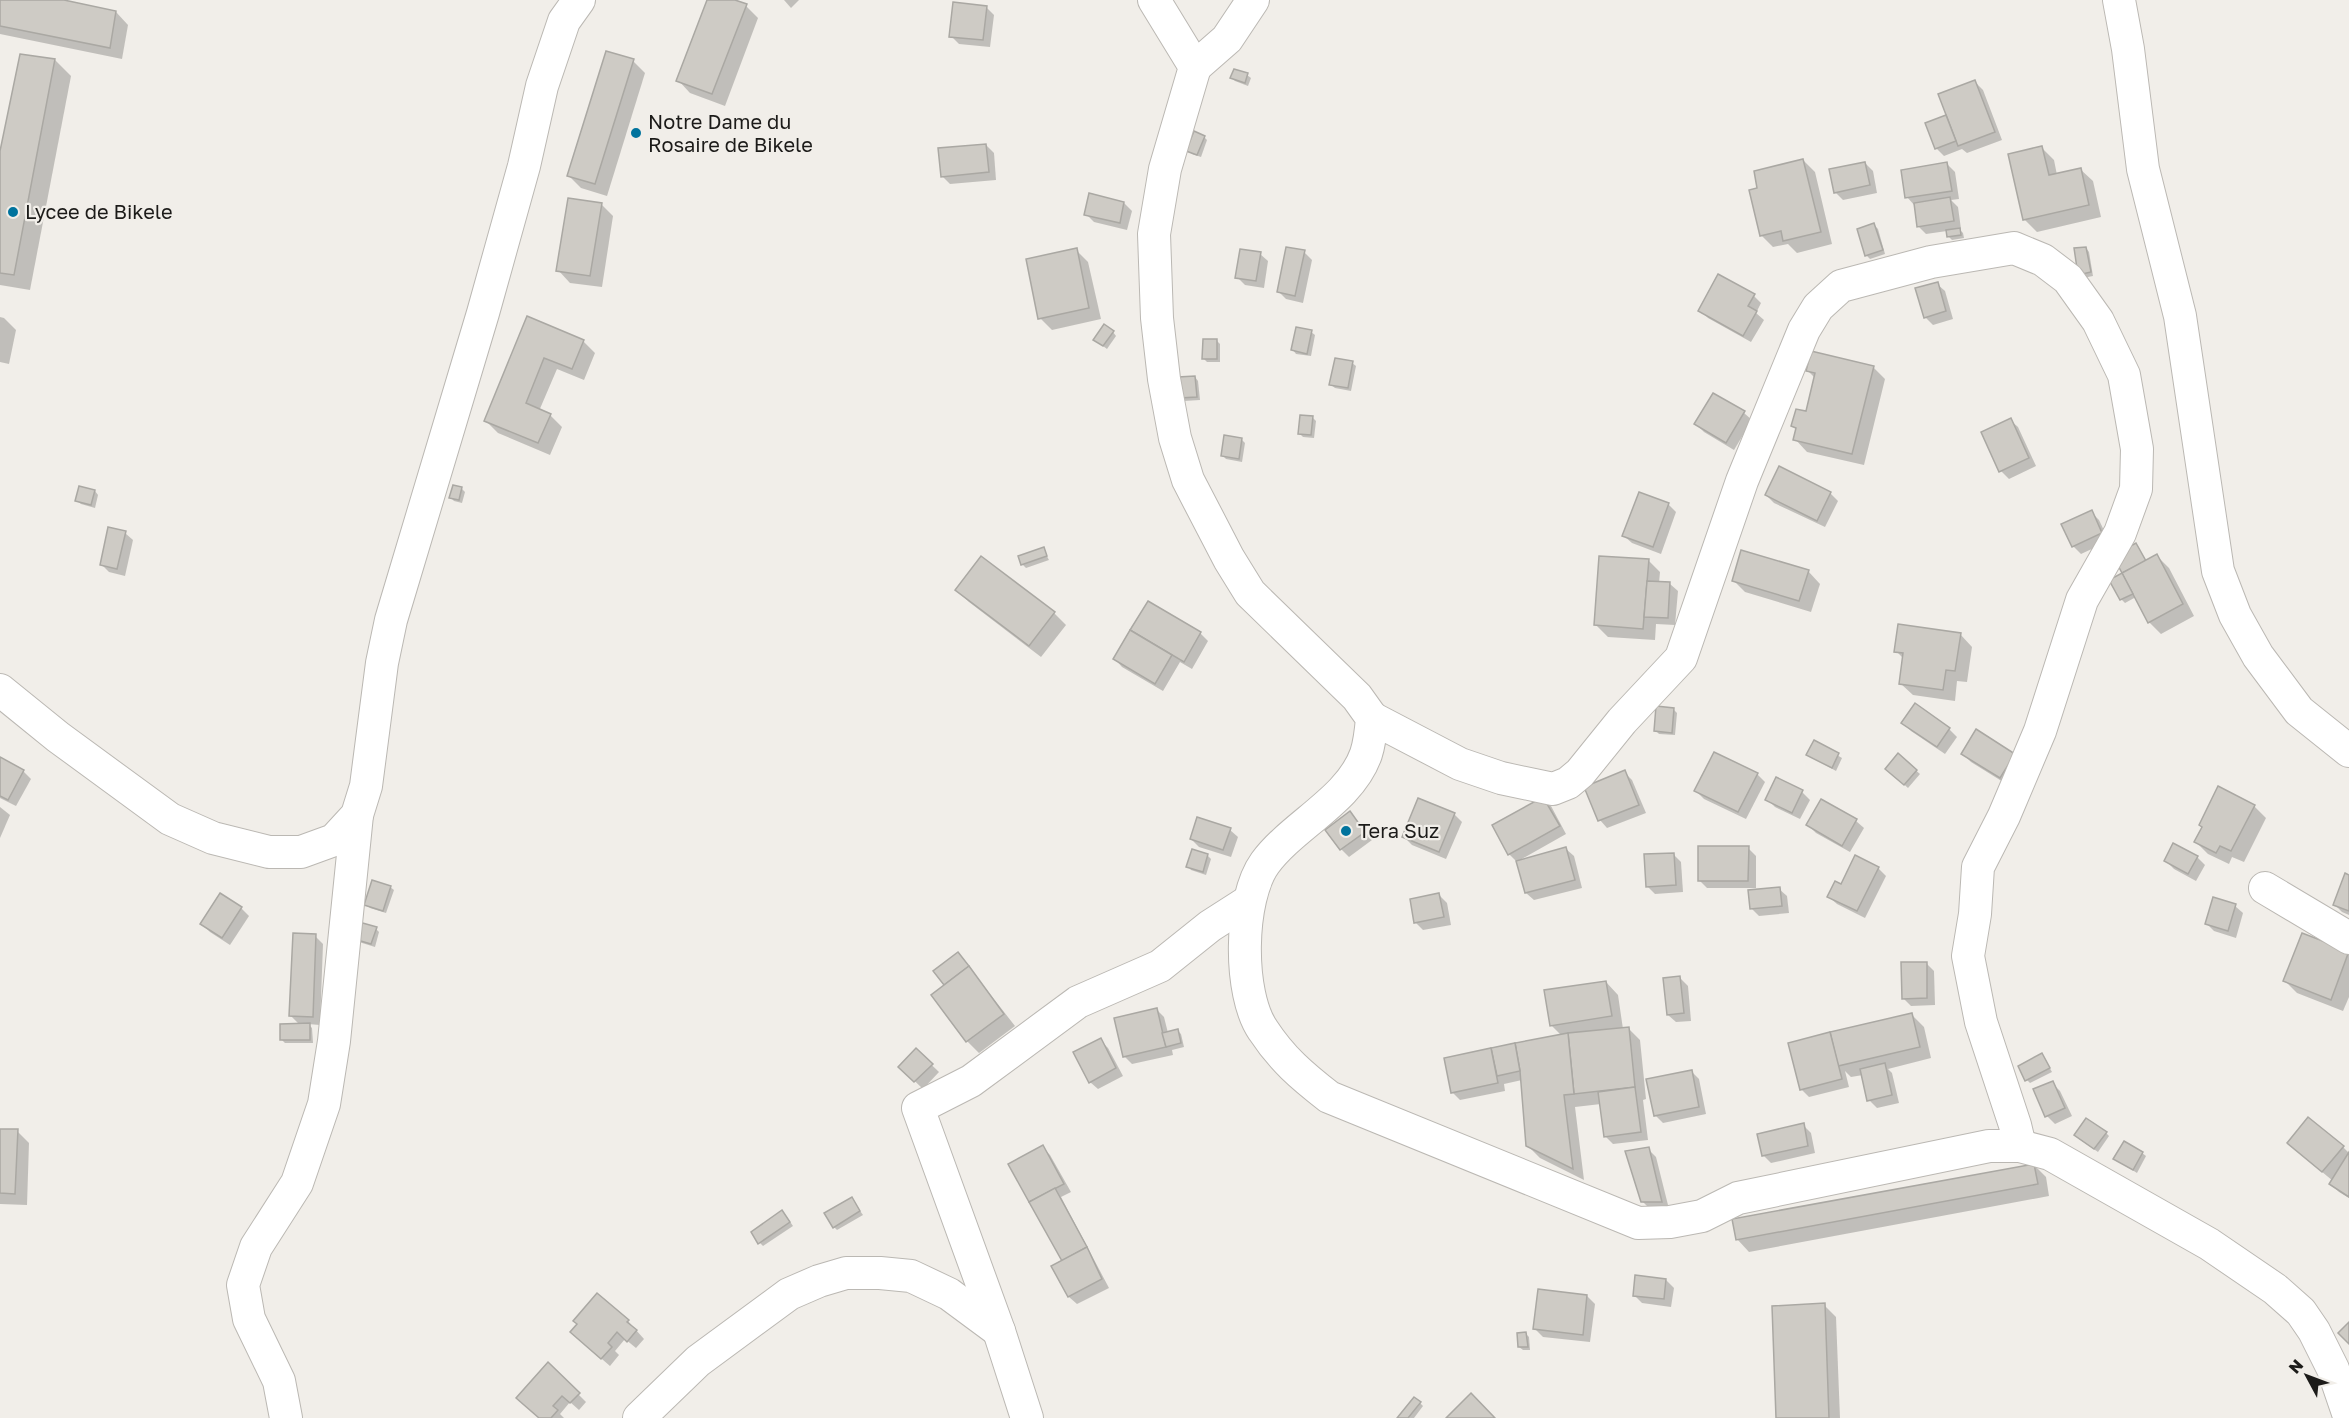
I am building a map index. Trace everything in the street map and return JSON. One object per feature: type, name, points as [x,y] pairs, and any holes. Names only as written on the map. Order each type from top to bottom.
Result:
[{"type":"street","points":[[286,1418],[279,1381],[249,1319],[243,1286],[256,1247],[297,1183],[324,1104],[334,1041],[357,815],[366,786],[382,663],[391,620],[483,313],[524,166],[542,86],[564,21],[579,0]]},
{"type":"street","points":[[1154,0],[1195,67]]},
{"type":"street","points":[[1253,0],[1227,39],[1195,67],[1165,169],[1154,234],[1156,309],[1164,379],[1175,438],[1188,480],[1229,559],[1250,593],[1357,697],[1372,718],[1460,764],[1501,778],[1553,789],[1568,783],[1580,773],[1622,721],[1681,658],[1742,481],[1804,330],[1818,307],[1841,286],[1931,262],[2014,248],[2043,260],[2068,279],[2098,321],[2124,375],[2137,449],[2136,489],[2121,533],[2082,600],[2040,731],[2004,816],[1978,867],[1968,956],[1981,1022],[2020,1146]]},
{"type":"street","points":[[2119,0],[2128,50],[2143,169],[2180,316],[2217,571],[2235,615],[2265,665],[2299,711],[2349,751]]},
{"type":"street","points":[[0,690],[58,737],[170,819],[213,838],[269,852],[301,852],[334,840],[357,815]]},
{"type":"street","points":[[1372,718],[1365,756],[1351,779],[1327,805],[1284,840],[1263,865],[1249,901],[1244,948],[1250,999],[1261,1028],[1291,1066],[1329,1097],[1638,1223],[1670,1222],[1702,1216],[1738,1198],[1989,1146],[2020,1146],[2050,1154],[2209,1244],[2275,1289],[2301,1312],[2314,1331],[2333,1369],[2349,1416]]},
{"type":"street","points":[[2265,888],[2349,938]]},
{"type":"street","points":[[1027,1418],[999,1331],[918,1108],[971,1081],[1078,1002],[1160,966],[1210,926],[1249,901]]},
{"type":"street","points":[[639,1418],[698,1361],[789,1294],[819,1281],[846,1273],[912,1276],[949,1294],[999,1331]]},
{"type":"building","points":[[0,0],[64,0],[116,11],[110,48],[0,26]]},
{"type":"building","points":[[707,0],[735,0],[747,4],[712,94],[676,81]]},
{"type":"building","points":[[953,2],[987,6],[983,40],[949,37]]},
{"type":"building","points":[[606,51],[634,59],[595,184],[567,176]]},
{"type":"building","name":"Lycee de Bikele","points":[[20,54],[55,59],[14,275],[0,273],[0,151]]},
{"type":"building","points":[[1234,69],[1248,73],[1245,83],[1230,78]]},
{"type":"building","points":[[1975,80],[1995,132],[1958,146],[1938,94]]},
{"type":"building","points":[[1946,115],[1956,141],[1935,149],[1925,123]]},
{"type":"building","points":[[1194,131],[1205,136],[1197,155],[1186,151]]},
{"type":"building","points":[[986,144],[989,172],[941,177],[938,148]]},
{"type":"building","points":[[2042,146],[2049,175],[2081,168],[2089,205],[2023,220],[2008,154]]},
{"type":"building","points":[[1803,159],[1821,232],[1783,241],[1781,231],[1760,236],[1749,190],[1757,188],[1754,171]]},
{"type":"building","points":[[1865,162],[1870,185],[1834,193],[1829,169]]},
{"type":"building","points":[[1947,162],[1952,191],[1905,198],[1901,170]]},
{"type":"building","points":[[1089,193],[1124,202],[1120,223],[1084,215]]},
{"type":"building","points":[[1950,197],[1954,221],[1917,227],[1914,203]]},
{"type":"building","points":[[568,198],[602,203],[590,276],[556,271]]},
{"type":"building","points":[[1874,223],[1883,250],[1865,256],[1857,229]]},
{"type":"building","points":[[1960,228],[1961,235],[1947,237],[1946,230]]},
{"type":"building","points":[[1286,247],[1305,250],[1295,296],[1277,292]]},
{"type":"building","points":[[2086,247],[2091,272],[2078,275],[2074,248]]},
{"type":"building","points":[[1077,248],[1089,308],[1038,319],[1026,259]]},
{"type":"building","points":[[1240,249],[1261,252],[1256,281],[1235,278]]},
{"type":"building","points":[[1718,274],[1755,294],[1748,306],[1757,311],[1743,336],[1698,311]]},
{"type":"building","points":[[1938,282],[1946,311],[1924,318],[1915,288]]},
{"type":"building","points":[[527,316],[584,340],[572,369],[544,358],[526,403],[551,414],[538,443],[484,421]]},
{"type":"building","points":[[1104,324],[1114,331],[1103,346],[1093,340]]},
{"type":"building","points":[[1296,327],[1312,330],[1307,354],[1291,350]]},
{"type":"building","points":[[1203,339],[1217,339],[1217,359],[1202,359]]},
{"type":"building","points":[[1811,351],[1874,366],[1852,454],[1793,440],[1796,428],[1791,426],[1796,409],[1806,411],[1815,373],[1806,371]]},
{"type":"building","points":[[1335,358],[1353,361],[1348,388],[1329,385]]},
{"type":"building","points":[[1195,376],[1197,397],[1179,398],[1178,377]]},
{"type":"building","points":[[1713,393],[1745,411],[1726,443],[1694,424]]},
{"type":"building","points":[[1300,415],[1313,416],[1311,435],[1298,434]]},
{"type":"building","points":[[2011,418],[2029,458],[1999,472],[1981,432]]},
{"type":"building","points":[[1224,435],[1242,438],[1239,459],[1221,456]]},
{"type":"building","points":[[1779,466],[1831,492],[1817,521],[1765,495]]},
{"type":"building","points":[[453,485],[462,487],[459,500],[449,498]]},
{"type":"building","points":[[79,486],[95,490],[91,505],[75,501]]},
{"type":"building","points":[[1639,492],[1669,503],[1653,547],[1622,536]]},
{"type":"building","points":[[2092,510],[2102,533],[2072,547],[2061,524]]},
{"type":"building","points":[[108,527],[126,531],[117,569],[100,565]]},
{"type":"building","points":[[2136,543],[2146,561],[2122,573],[2113,556]]},
{"type":"building","points":[[1044,547],[1047,556],[1021,565],[1018,556]]},
{"type":"building","points":[[1741,550],[1809,570],[1799,601],[1732,581]]},
{"type":"building","points":[[2157,554],[2183,604],[2148,623],[2122,573]]},
{"type":"building","points":[[981,556],[1055,612],[1029,646],[955,590]]},
{"type":"building","points":[[1599,556],[1649,559],[1643,629],[1594,625]]},
{"type":"building","points":[[2122,573],[2133,594],[2120,600],[2109,580]]},
{"type":"building","points":[[1647,581],[1670,582],[1668,618],[1644,617]]},
{"type":"building","points":[[1148,601],[1201,632],[1184,662],[1130,630]]},
{"type":"building","points":[[1898,624],[1961,633],[1955,671],[1946,670],[1943,690],[1899,684],[1903,653],[1894,652]]},
{"type":"building","points":[[1130,630],[1172,655],[1155,684],[1113,659]]},
{"type":"building","points":[[1915,703],[1950,728],[1937,747],[1901,723]]},
{"type":"building","points":[[1656,706],[1674,708],[1672,733],[1654,731]]},
{"type":"building","points":[[1976,729],[2015,754],[2000,778],[1961,754]]},
{"type":"building","points":[[1814,740],[1839,753],[1832,768],[1806,755]]},
{"type":"building","points":[[1714,752],[1758,773],[1738,812],[1694,791]]},
{"type":"building","points":[[1898,753],[1917,770],[1904,785],[1885,769]]},
{"type":"building","points":[[0,757],[24,770],[8,800],[0,796]]},
{"type":"building","points":[[1625,770],[1639,805],[1598,821],[1584,787]]},
{"type":"building","points":[[1776,777],[1803,790],[1792,813],[1765,800]]},
{"type":"building","points":[[2218,786],[2255,805],[2231,851],[2220,846],[2216,853],[2194,842],[2202,827],[2199,825]]},
{"type":"building","points":[[1543,797],[1560,826],[1508,855],[1492,825]]},
{"type":"building","points":[[1418,798],[1455,813],[1439,852],[1402,837]]},
{"type":"building","points":[[1821,799],[1857,819],[1842,846],[1806,825]]},
{"type":"building","points":[[1350,811],[1365,832],[1340,850],[1325,830]]},
{"type":"building","points":[[1197,817],[1231,828],[1223,850],[1190,839]]},
{"type":"building","points":[[2173,843],[2198,856],[2188,874],[2164,861]]},
{"type":"building","points":[[1698,846],[1749,846],[1748,881],[1698,881]]},
{"type":"building","points":[[1566,847],[1575,880],[1525,893],[1516,861]]},
{"type":"building","points":[[1192,849],[1208,854],[1203,872],[1186,867]]},
{"type":"building","points":[[1674,853],[1676,885],[1646,887],[1644,854]]},
{"type":"building","points":[[1855,855],[1879,867],[1857,911],[1827,897],[1835,881],[1841,884]]},
{"type":"building","points":[[2345,873],[2349,875],[2349,911],[2333,905]]},
{"type":"building","points":[[372,880],[391,886],[383,911],[364,905]]},
{"type":"building","points":[[1780,887],[1782,906],[1750,909],[1748,890]]},
{"type":"building","points":[[220,893],[242,907],[222,938],[200,924]]},
{"type":"building","points":[[1439,893],[1444,917],[1414,923],[1410,899]]},
{"type":"building","points":[[2213,897],[2236,904],[2228,931],[2205,924]]},
{"type":"building","points":[[359,922],[377,927],[371,944],[354,939]]},
{"type":"building","points":[[293,933],[316,934],[313,1017],[289,1016]]},
{"type":"building","points":[[2302,933],[2349,951],[2331,1000],[2283,981]]},
{"type":"building","points":[[958,952],[969,966],[944,985],[933,971]]},
{"type":"building","points":[[1901,962],[1927,962],[1927,998],[1902,999]]},
{"type":"building","points":[[969,966],[1004,1014],[966,1042],[931,995]]},
{"type":"building","points":[[1680,976],[1684,1013],[1667,1015],[1663,978]]},
{"type":"building","points":[[1606,981],[1612,1016],[1550,1026],[1544,990]]},
{"type":"building","points":[[1157,1008],[1166,1047],[1123,1057],[1114,1018]]},
{"type":"building","points":[[1912,1013],[1920,1047],[1838,1066],[1830,1032]]},
{"type":"building","points":[[310,1023],[310,1040],[280,1040],[280,1024]]},
{"type":"building","points":[[1629,1027],[1635,1087],[1574,1094],[1568,1033]]},
{"type":"building","points":[[1178,1029],[1181,1043],[1166,1047],[1162,1033]]},
{"type":"building","points":[[1830,1032],[1842,1079],[1800,1090],[1788,1043]]},
{"type":"building","points":[[1568,1033],[1574,1094],[1564,1095],[1573,1169],[1526,1146],[1520,1071],[1515,1043]]},
{"type":"building","points":[[1101,1038],[1116,1068],[1089,1083],[1073,1052]]},
{"type":"building","points":[[1515,1043],[1520,1071],[1497,1076],[1491,1048]]},
{"type":"building","points":[[916,1048],[933,1064],[914,1082],[898,1067]]},
{"type":"building","points":[[1491,1048],[1498,1083],[1451,1093],[1444,1058]]},
{"type":"building","points":[[2042,1053],[2050,1068],[2025,1081],[2018,1066]]},
{"type":"building","points":[[1885,1063],[1892,1095],[1867,1101],[1860,1069]]},
{"type":"building","points":[[1692,1070],[1699,1107],[1654,1116],[1646,1079]]},
{"type":"building","points":[[2053,1081],[2065,1108],[2045,1117],[2033,1089]]},
{"type":"building","points":[[1635,1087],[1641,1132],[1604,1137],[1598,1092]]},
{"type":"building","points":[[2308,1117],[2344,1146],[2322,1172],[2287,1143]]},
{"type":"building","points":[[2086,1118],[2107,1132],[2094,1149],[2074,1135]]},
{"type":"building","points":[[1804,1123],[1808,1146],[1762,1156],[1757,1134]]},
{"type":"building","points":[[0,1129],[18,1129],[15,1194],[0,1193]]},
{"type":"building","points":[[2124,1141],[2143,1152],[2133,1170],[2113,1159]]},
{"type":"building","points":[[1043,1145],[1064,1184],[1029,1202],[1008,1164]]},
{"type":"building","points":[[1649,1147],[1662,1202],[1641,1202],[1625,1151]]},
{"type":"building","points":[[2349,1152],[2349,1197],[2329,1184]]},
{"type":"building","points":[[2034,1164],[2038,1184],[1736,1240],[1732,1219]]},
{"type":"building","points":[[1055,1188],[1087,1247],[1062,1261],[1029,1202]]},
{"type":"building","points":[[852,1197],[860,1211],[833,1228],[824,1213]]},
{"type":"building","points":[[782,1210],[790,1222],[758,1244],[751,1232]]},
{"type":"building","points":[[1087,1247],[1102,1279],[1068,1297],[1051,1266]]},
{"type":"building","points":[[1635,1275],[1666,1279],[1664,1299],[1633,1296]]},
{"type":"building","points":[[1538,1289],[1587,1295],[1583,1335],[1533,1329]]},
{"type":"building","points":[[597,1293],[629,1320],[627,1322],[637,1330],[627,1342],[617,1332],[608,1343],[612,1347],[601,1359],[570,1332],[577,1324],[573,1321]]},
{"type":"building","points":[[1825,1303],[1829,1418],[1776,1418],[1772,1306]]},
{"type":"building","points":[[2349,1322],[2349,1344],[2338,1333]]},
{"type":"building","points":[[1526,1332],[1528,1347],[1518,1347],[1517,1333]]},
{"type":"building","points":[[548,1362],[580,1393],[570,1403],[562,1396],[553,1406],[558,1410],[551,1418],[539,1418],[516,1398]]},
{"type":"building","points":[[1471,1393],[1495,1418],[1446,1418]]},
{"type":"building","points":[[1414,1397],[1421,1402],[1408,1418],[1397,1418]]},
{"type":"place","name":"Notre Dame du Rosaire de Bikele","points":[[636,133]]},
{"type":"place","name":"Lycee de Bikele","points":[[13,212]]},
{"type":"place","name":"Tera Suz","points":[[1346,831]]}]
